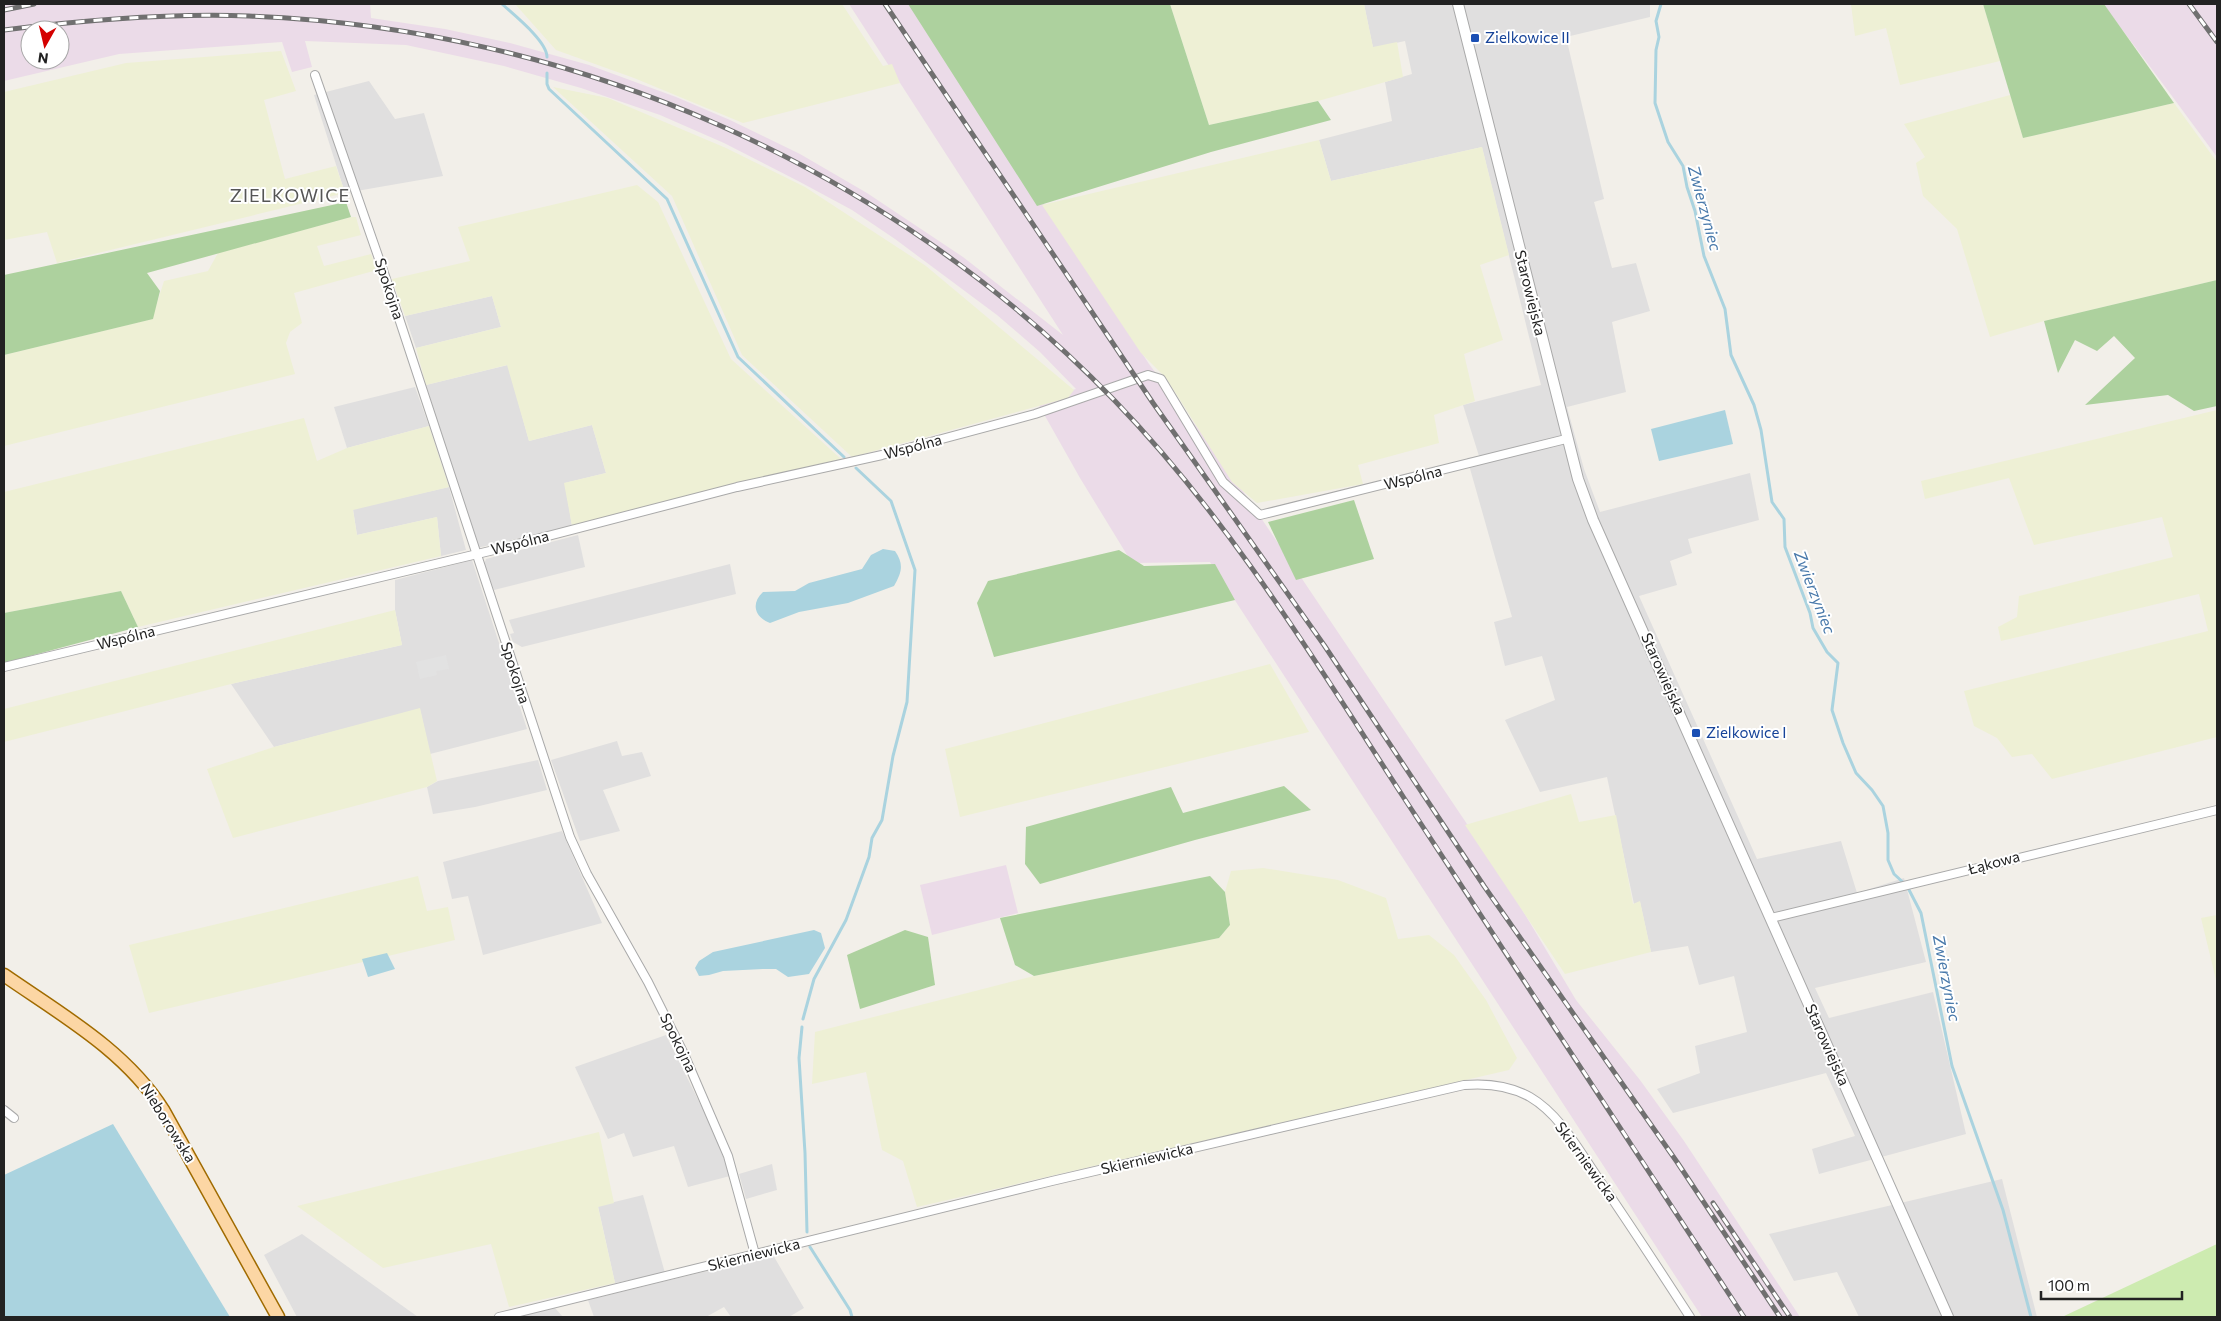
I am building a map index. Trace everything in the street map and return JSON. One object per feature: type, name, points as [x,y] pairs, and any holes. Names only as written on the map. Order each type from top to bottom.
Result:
[{"type":"main road","name":"Nieborowska","points":[[4,975],[110,1050],[145,1084],[163,1110],[278,1317]]},
{"type":"street","name":"Starowiejska","points":[[1458,4],[1566,439],[1593,520],[1948,1317]]},
{"type":"street","name":"Spokojna","points":[[315,75],[385,276],[570,837],[588,874],[648,982],[684,1054],[728,1156],[755,1254]]},
{"type":"street","name":"Wspólna","points":[[4,667],[476,554],[737,487],[882,455],[1034,414],[1145,375],[1153,375],[1161,379],[1223,482],[1260,515],[1566,439]]},
{"type":"street","name":"Łąkowa","points":[[1770,918],[2217,810]]},
{"type":"street","name":"Skierniewicka","points":[[499,1317],[1052,1181],[1454,1087],[1486,1084],[1512,1089],[1530,1098],[1546,1109],[1563,1127],[1627,1220],[1690,1317]]},
{"type":"street","points":[[4,1110],[14,1118]]},
{"type":"shaded area","points":[[4,4],[370,4],[371,18],[445,29],[510,43],[589,65],[676,97],[730,120],[800,154],[867,193],[963,257],[1063,335],[849,4],[913,4],[1149,364],[1222,460],[1502,876],[1576,1000],[1640,1080],[1684,1141],[1800,1317],[1702,1317],[1210,562],[1132,563],[1080,478],[1036,400],[1076,389],[1040,352],[997,315],[895,239],[852,210],[800,182],[724,143],[660,115],[581,88],[504,66],[406,45],[305,41],[312,67],[292,72],[282,42],[119,54],[70,66],[70,20],[20,20],[20,70],[51,70],[4,81]]},
{"type":"shaded area","points":[[1364,4],[1650,4],[1650,17],[1566,37],[1604,199],[1594,202],[1612,268],[1636,263],[1650,311],[1612,322],[1626,392],[1567,407],[1584,469],[1600,512],[1750,473],[1759,520],[1688,539],[1692,553],[1670,561],[1677,585],[1639,596],[1757,859],[1841,841],[1857,893],[1904,878],[1926,962],[1815,988],[1829,1018],[1933,992],[1966,1134],[1819,1174],[1812,1149],[1855,1136],[1826,1073],[1673,1113],[1657,1089],[1700,1073],[1695,1046],[1747,1032],[1734,976],[1699,985],[1688,946],[1651,952],[1640,902],[1634,904],[1607,777],[1540,792],[1505,720],[1555,700],[1542,656],[1505,666],[1494,622],[1512,617],[1467,458],[1479,456],[1463,405],[1541,385],[1482,147],[1331,181],[1319,140],[1392,121],[1385,82],[1412,74],[1405,41],[1373,48]]},
{"type":"shaded area","points":[[2103,4],[2217,4],[2217,157],[2169,92]]},
{"type":"shaded area","points":[[369,81],[395,119],[424,113],[443,176],[345,193],[314,95]]},
{"type":"shaded area","points":[[492,296],[501,327],[416,348],[405,316]]},
{"type":"shaded area","points":[[508,365],[529,441],[592,425],[606,473],[565,483],[572,526],[477,548],[426,385]]},
{"type":"shaded area","points":[[415,387],[429,426],[347,448],[334,407]]},
{"type":"shaded area","points":[[449,487],[466,550],[441,556],[437,517],[357,535],[353,509]]},
{"type":"shaded area","points":[[578,535],[585,567],[494,590],[484,564],[486,559]]},
{"type":"shaded area","points":[[472,560],[527,729],[430,754],[420,709],[274,747],[231,684],[402,645],[395,610],[395,580]]},
{"type":"shaded area","points":[[730,564],[736,594],[522,647],[513,642],[510,634],[514,633],[509,620]]},
{"type":"shaded area","points":[[446,655],[449,669],[436,671],[437,675],[420,679],[416,662]]},
{"type":"shaded area","points":[[617,741],[622,756],[642,752],[651,776],[603,790],[620,831],[580,841],[551,760]]},
{"type":"shaded area","points":[[538,760],[547,790],[475,807],[433,814],[427,787],[438,781]]},
{"type":"shaded area","points":[[562,831],[602,923],[483,955],[468,896],[452,899],[443,862]]},
{"type":"shaded area","points":[[1006,865],[1018,913],[932,935],[920,885]]},
{"type":"shaded area","points":[[666,1035],[714,1132],[730,1176],[688,1187],[674,1146],[633,1157],[624,1133],[608,1139],[575,1067]]},
{"type":"shaded area","points":[[772,1164],[777,1190],[746,1199],[739,1174]]},
{"type":"shaded area","points":[[2002,1179],[2037,1317],[1859,1317],[1837,1272],[1794,1281],[1769,1234]]},
{"type":"shaded area","points":[[643,1195],[665,1273],[615,1283],[598,1206]]},
{"type":"shaded area","points":[[302,1234],[418,1317],[297,1317],[264,1255]]},
{"type":"shaded area","points":[[773,1255],[804,1308],[789,1317],[731,1317],[724,1307],[706,1317],[594,1317],[588,1300]]},
{"type":"shaded area","points":[[554,1307],[563,1317],[514,1317]]},
{"type":"green space","points":[[515,4],[842,4],[883,66],[892,64],[900,83],[743,123],[634,78],[556,50]]},
{"type":"green space","points":[[908,4],[1170,4],[1209,125],[1318,101],[1331,120],[1211,152],[1037,206]]},
{"type":"green space","points":[[1170,4],[1364,4],[1373,47],[1397,42],[1403,77],[1318,101],[1209,125]]},
{"type":"green space","points":[[1851,4],[1983,4],[2000,61],[1900,85],[1886,28],[1855,36]]},
{"type":"green space","points":[[1983,4],[2104,4],[2174,103],[2023,138]]},
{"type":"green space","points":[[281,51],[296,91],[264,100],[285,179],[336,166],[345,193],[57,263],[47,232],[4,240],[4,92],[126,63]]},
{"type":"green space","points":[[553,87],[608,98],[726,148],[805,187],[926,266],[1074,390],[1068,398],[852,457],[742,355],[672,196]]},
{"type":"green space","points":[[2010,95],[2023,138],[2174,103],[2217,162],[2217,280],[2044,321],[1990,337],[1957,229],[1923,196],[1916,163],[1925,157],[1904,124]]},
{"type":"green space","points":[[1319,140],[1331,181],[1482,147],[1509,255],[1480,265],[1503,340],[1464,354],[1475,401],[1434,415],[1439,443],[1358,465],[1363,484],[1257,503],[1232,482],[1166,378],[1141,353],[1042,205]]},
{"type":"green space","points":[[637,185],[658,202],[731,359],[841,459],[572,526],[564,483],[606,473],[592,425],[529,441],[507,365],[426,385],[416,348],[501,327],[492,296],[405,316],[392,279],[470,261],[458,227]]},
{"type":"green space","points":[[346,202],[351,217],[147,273],[160,291],[153,319],[4,355],[4,275]]},
{"type":"green space","points":[[356,217],[361,235],[317,246],[324,266],[371,254],[377,270],[294,293],[302,323],[290,332],[286,343],[295,374],[4,446],[4,355],[152,319],[164,281],[208,271],[218,253]]},
{"type":"green space","points":[[2217,280],[2217,406],[2194,411],[2168,395],[2085,405],[2135,358],[2114,336],[2097,351],[2075,340],[2058,373],[2044,321]]},
{"type":"green space","points":[[2217,410],[2217,737],[2052,779],[2032,754],[2012,757],[1997,738],[1974,726],[1964,691],[2208,631],[2199,594],[2001,641],[1998,627],[2017,617],[2019,596],[2173,557],[2162,517],[2034,545],[2009,478],[1925,499],[1921,481]]},
{"type":"green space","points":[[304,418],[317,461],[347,448],[429,426],[449,487],[353,510],[357,535],[437,517],[441,556],[138,627],[121,591],[4,613],[4,492]]},
{"type":"green space","points":[[1354,500],[1374,559],[1296,580],[1268,522]]},
{"type":"green space","points":[[1119,550],[1144,566],[1215,564],[1235,600],[994,657],[977,603],[988,581]]},
{"type":"green space","points":[[121,591],[138,627],[4,663],[4,613]]},
{"type":"green space","points":[[395,610],[402,645],[231,684],[4,742],[4,709]]},
{"type":"green space","points":[[1270,664],[1309,732],[960,817],[945,749]]},
{"type":"green space","points":[[420,708],[437,781],[427,787],[233,838],[207,769],[274,747]]},
{"type":"green space","points":[[1284,786],[1311,810],[1195,840],[1040,884],[1025,864],[1026,827],[1171,787],[1183,813]]},
{"type":"green space","points":[[1571,794],[1579,822],[1616,815],[1633,904],[1640,901],[1651,952],[1565,974],[1465,825]]},
{"type":"green space","points":[[1263,868],[1338,880],[1386,898],[1398,939],[1429,935],[1454,955],[1486,1000],[1517,1058],[1509,1070],[917,1207],[903,1161],[882,1150],[866,1072],[812,1084],[815,1032],[1034,976],[1219,938],[1230,925],[1225,892],[1231,871]]},
{"type":"green space","points":[[418,876],[427,911],[448,907],[455,940],[149,1013],[129,945]]},
{"type":"green space","points":[[1210,876],[1225,892],[1230,925],[1219,938],[1034,976],[1015,965],[1000,918]]},
{"type":"green space","points":[[2217,915],[2217,984],[2201,918]]},
{"type":"green space","points":[[905,930],[928,937],[935,985],[860,1009],[847,955]]},
{"type":"green space","points":[[599,1132],[614,1203],[598,1207],[615,1283],[509,1307],[491,1244],[383,1268],[297,1206]]},
{"type":"green space","points":[[2217,1244],[2217,1317],[2062,1317]]},
{"type":"water","points":[[1725,410],[1733,444],[1659,461],[1651,429]]},
{"type":"water","points":[[883,549],[895,551],[900,560],[901,568],[894,586],[848,603],[799,612],[770,623],[760,617],[756,605],[759,596],[763,592],[795,591],[809,583],[862,569],[871,555]]},
{"type":"water","points":[[814,930],[821,933],[825,948],[809,974],[788,977],[776,969],[763,969],[723,971],[699,976],[695,968],[699,961],[713,952]]},
{"type":"water","points":[[387,953],[395,969],[368,977],[362,959]]},
{"type":"water","points":[[113,1124],[230,1317],[4,1317],[4,1175]]},
{"type":"waterway","points":[[502,4],[536,36],[546,51],[547,57]]},
{"type":"waterway","name":"Zwierzyniec","points":[[1661,4],[1656,21],[1659,37],[1656,50],[1655,103],[1668,142],[1683,166],[1704,256],[1725,309],[1731,355],[1754,405],[1761,430],[1772,502],[1784,519],[1785,547],[1810,613],[1813,628],[1827,652],[1838,663],[1832,710],[1856,773],[1872,790],[1883,806],[1888,833],[1888,860],[1894,874],[1907,886],[1921,913],[1952,1066],[2003,1210],[2031,1317]]},
{"type":"waterway","points":[[547,73],[549,89],[667,199],[738,357],[844,457]]},
{"type":"waterway","points":[[803,1019],[814,979],[846,920],[869,857],[872,838],[882,820],[893,756],[907,702],[915,570],[891,501],[856,468]]},
{"type":"waterway","points":[[802,1027],[799,1058],[805,1153],[807,1232]]},
{"type":"waterway","points":[[810,1247],[850,1310],[852,1317]]},
{"type":"railway","points":[[4,10],[34,4]]},
{"type":"railway","points":[[885,4],[1153,403],[1324,645],[1484,886],[1677,1162],[1780,1317]]},
{"type":"railway","points":[[2189,4],[2217,42]]},
{"type":"railway","points":[[4,30],[126,18],[218,15],[249,16],[370,26],[490,48],[607,81],[720,125],[828,180],[930,244],[1027,318],[1115,401],[1157,447],[1234,543],[1304,644],[1744,1317]]},
{"type":"railway","points":[[1713,1203],[1790,1317]]},
{"type":"place","name":"Zielkowice II","points":[[1475,38]]},
{"type":"place","name":"Zielkowice I","points":[[1696,733]]},
{"type":"district","name":"ZIELKOWICE","points":[[290,196]]}]
